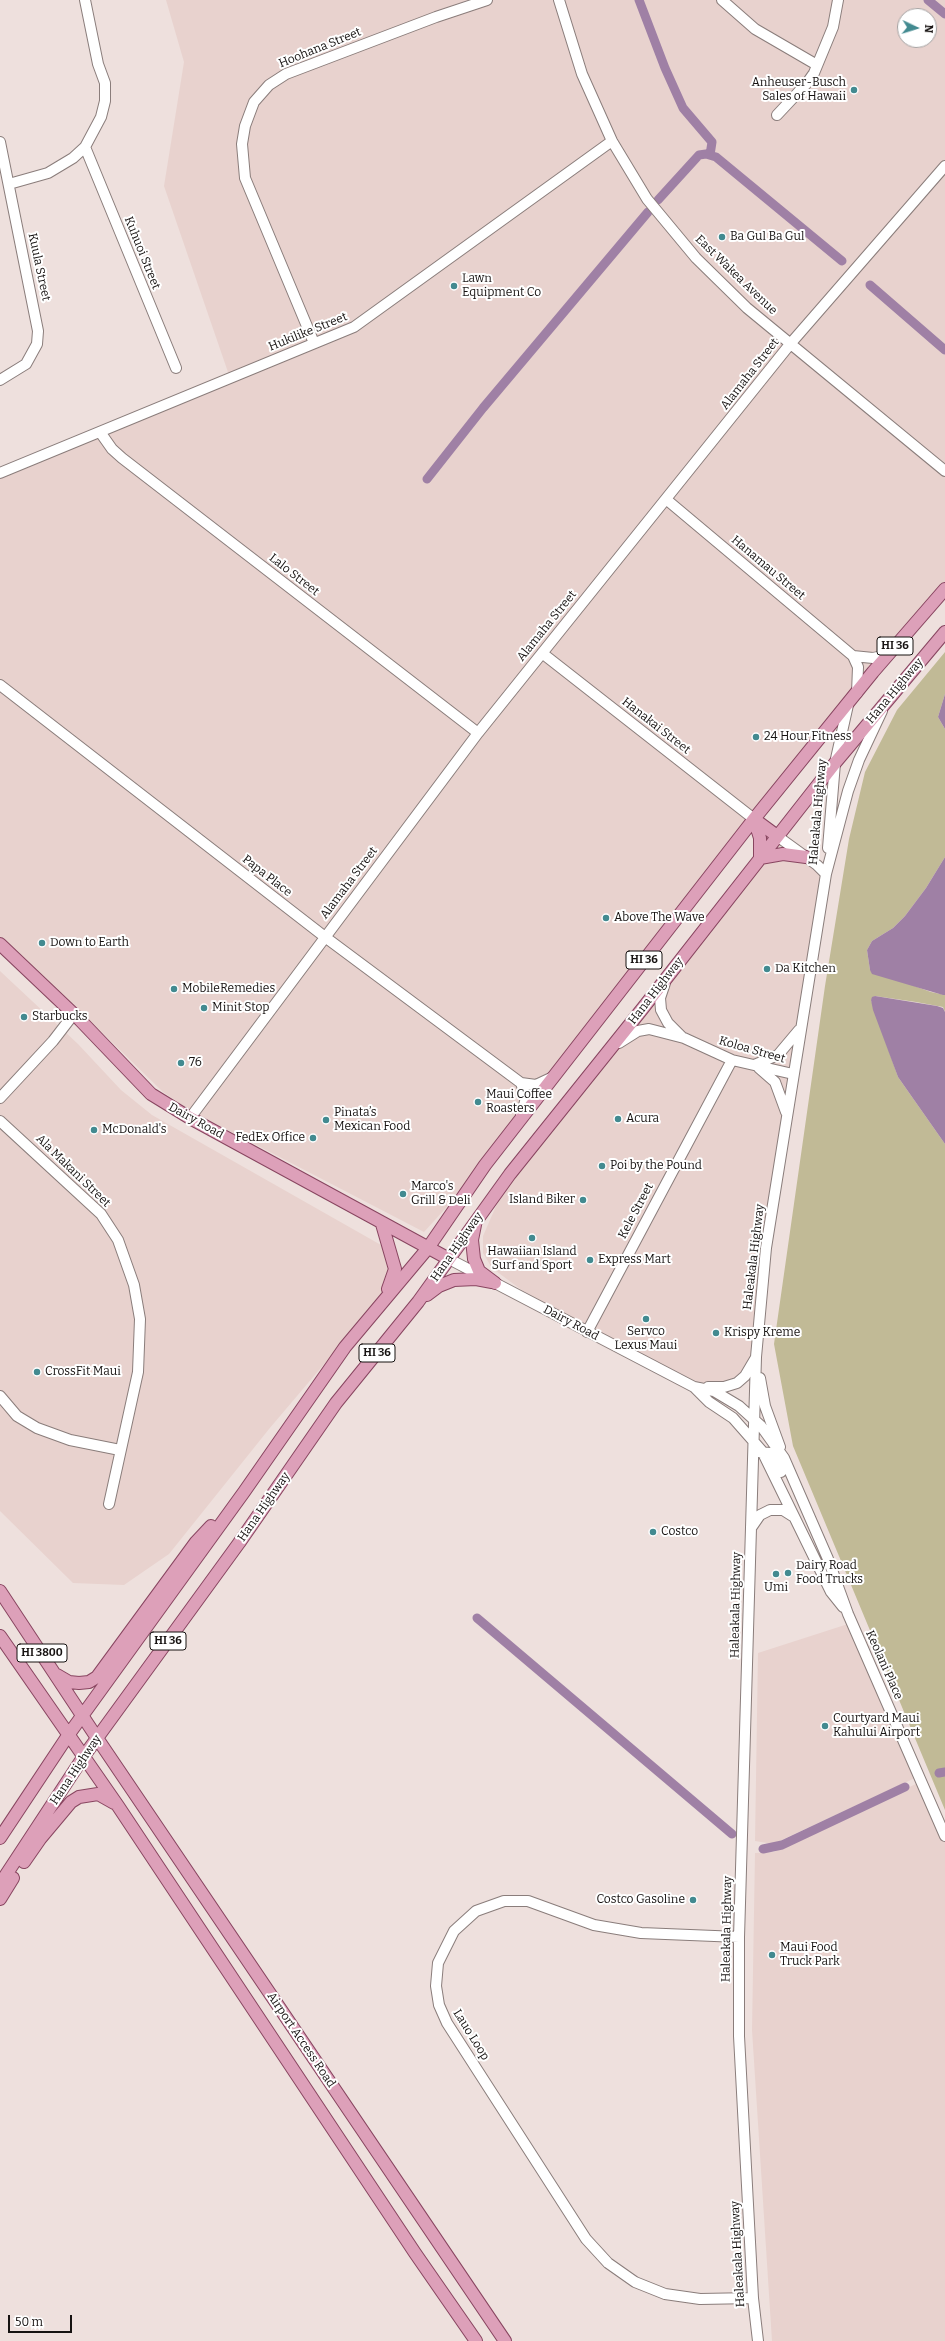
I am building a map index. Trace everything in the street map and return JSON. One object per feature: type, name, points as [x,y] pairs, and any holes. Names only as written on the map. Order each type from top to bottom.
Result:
[{"type":"main road","name":"Hana Highway","points":[[0,1838],[69,1734],[244,1492],[345,1347],[381,1302],[428,1248],[485,1165],[754,819],[848,705],[887,655],[945,589]]},
{"type":"main road","name":"Hana Highway","points":[[0,1884],[84,1756],[239,1543],[336,1403],[418,1302],[483,1209],[612,1048],[777,836],[835,763],[945,632]]},
{"type":"main road","points":[[754,819],[777,836]]},
{"type":"main road","points":[[754,819],[760,838],[760,858],[783,854],[806,857]]},
{"type":"main road","name":"Dairy Road","points":[[0,944],[73,1015],[142,1086],[166,1105],[382,1224],[449,1259]]},
{"type":"main road","points":[[483,1209],[474,1227],[473,1253],[479,1271],[495,1283]]},
{"type":"main road","points":[[381,1302],[390,1286],[395,1269],[382,1224]]},
{"type":"main road","points":[[418,1302],[439,1286],[454,1280],[476,1279],[495,1283]]},
{"type":"main road","points":[[50,1665],[58,1676],[69,1682],[84,1683],[97,1677],[196,1542],[244,1492]]},
{"type":"main road","name":"HI 3800","points":[[0,1591],[97,1738]]},
{"type":"main road","name":"HI 3800","points":[[0,1636],[84,1756]]},
{"type":"main road","name":"Airport Access Road","points":[[97,1738],[505,2341]]},
{"type":"main road","name":"Airport Access Road","points":[[84,1756],[476,2341]]},
{"type":"main road","points":[[0,1899],[40,1839],[71,1802],[79,1797],[98,1794],[118,1806]]},
{"type":"main road","points":[[450,2303],[469,2341]]},
{"type":"street","points":[[9,184],[48,173],[73,158],[85,147],[101,117],[105,95],[105,82],[98,64],[85,0]]},
{"type":"street","name":"Hoohana Street","points":[[314,343],[245,178],[242,144],[245,126],[254,102],[269,85],[286,74],[436,16],[487,0]]},
{"type":"street","name":"East Wakea Avenue","points":[[559,0],[582,74],[612,141],[647,199],[696,258],[747,308],[792,343],[945,471]]},
{"type":"street","points":[[722,0],[755,29],[817,65]]},
{"type":"street","points":[[777,116],[808,83],[833,27],[838,0]]},
{"type":"street","name":"Hukilike Street","points":[[0,473],[314,343],[340,334],[369,318],[612,141]]},
{"type":"street","name":"Kuula Street","points":[[0,142],[38,331],[37,344],[26,364],[0,380]]},
{"type":"street","name":"Kuhuoi Street","points":[[85,147],[176,368]]},
{"type":"street","name":"Alamaha Street","points":[[190,1118],[478,733],[792,343],[945,166]]},
{"type":"street","name":"Lalo Street","points":[[100,432],[122,458],[478,733]]},
{"type":"street","name":"Hanamau Street","points":[[666,500],[853,656]]},
{"type":"street","name":"Hanakai Street","points":[[542,653],[754,819]]},
{"type":"street","points":[[853,656],[873,658],[887,655]]},
{"type":"street","points":[[853,656],[858,667],[857,693]]},
{"type":"street","name":"Papa Place","points":[[0,685],[325,938],[521,1084]]},
{"type":"street","name":"Haleakala Highway","points":[[826,874],[848,791],[859,760],[887,700]]},
{"type":"street","name":"Haleakala Highway","points":[[758,2341],[753,2298],[739,2036],[739,1937],[750,1532],[757,1452],[753,1439],[756,1358],[766,1248],[800,1028],[826,874],[835,763],[848,705]]},
{"type":"street","points":[[777,836],[826,874]]},
{"type":"street","name":"Koloa Street","points":[[667,978],[660,998],[661,1010],[668,1023],[684,1038]]},
{"type":"street","points":[[0,1098],[53,1041],[73,1015]]},
{"type":"street","points":[[787,1115],[775,1082],[754,1065],[778,1055],[800,1028]]},
{"type":"street","name":"Koloa Street","points":[[612,1048],[624,1038],[642,1029],[649,1029],[684,1038],[732,1060],[793,1074]]},
{"type":"street","name":"Kele Street","points":[[587,1332],[732,1060]]},
{"type":"street","points":[[521,1118],[526,1098],[521,1084],[540,1084],[555,1074]]},
{"type":"street","name":"Ala Makani Street","points":[[0,1121],[101,1214],[115,1234],[130,1269],[140,1319],[140,1351],[138,1372],[109,1504]]},
{"type":"street","name":"Dairy Road","points":[[449,1259],[694,1387],[714,1391],[740,1406],[753,1418]]},
{"type":"street","points":[[694,1387],[724,1387],[734,1385],[745,1376],[756,1358]]},
{"type":"street","points":[[756,1358],[765,1406],[784,1458]]},
{"type":"street","name":"Dairy Road","points":[[694,1387],[709,1402],[733,1418],[753,1439]]},
{"type":"street","points":[[0,1396],[17,1416],[38,1428],[70,1440],[120,1450]]},
{"type":"street","name":"Keolani Place","points":[[753,1418],[784,1458],[840,1588],[848,1614],[945,1836]]},
{"type":"street","points":[[757,1452],[772,1455],[802,1517],[818,1536]]},
{"type":"street","name":"Keolani Place","points":[[757,1452],[797,1520],[832,1592],[848,1614]]},
{"type":"street","points":[[750,1532],[757,1517],[770,1510],[783,1510],[797,1520]]},
{"type":"street","name":"Lauo Loop","points":[[739,1937],[641,1933],[594,1925],[528,1900],[504,1901],[476,1911],[454,1931],[444,1947],[438,1963],[436,1986],[439,2005],[447,2023],[586,2239],[608,2263],[634,2282],[665,2294],[700,2298],[753,2298]]},
{"type":"shaded area","points":[[166,0],[945,0],[945,589],[485,1165],[424,1232],[189,1110],[163,1092],[75,1006],[0,939],[0,473],[230,378],[164,186],[184,62]]},
{"type":"shaded area","points":[[945,652],[945,694],[938,717],[945,729],[945,857],[926,888],[905,916],[893,928],[872,941],[867,950],[870,970],[931,992],[945,995],[945,1012],[943,1007],[916,1002],[875,996],[871,1000],[898,1077],[945,1144],[945,1810],[793,1446],[774,1344],[825,986],[849,839],[865,772],[897,710]]},
{"type":"shaded area","points":[[945,694],[945,729],[938,717]]},
{"type":"shaded area","points":[[777,836],[826,874],[808,977],[756,1357],[740,1381],[694,1387],[554,1314],[492,1268],[483,1253],[483,1236],[510,1174]]},
{"type":"shaded area","points":[[945,857],[945,995],[943,995],[872,974],[867,950],[872,941],[893,928],[905,916],[926,888]]},
{"type":"shaded area","points":[[0,971],[78,1044],[121,1090],[152,1115],[381,1245],[390,1263],[387,1290],[269,1429],[169,1554],[124,1585],[73,1583],[0,1511]]},
{"type":"shaded area","points":[[875,996],[937,1006],[943,1008],[945,1012],[945,1144],[898,1077],[873,1010],[871,1000],[872,997]]},
{"type":"shaded area","points":[[848,1624],[915,1778],[773,1844],[755,1841],[758,1653]]},
{"type":"shaded area","points":[[920,1782],[945,1837],[945,2341],[772,2341],[752,2030],[755,1853],[774,1852]]},
{"type":"waterway","points":[[639,0],[665,68],[683,108],[712,142],[710,155]]},
{"type":"waterway","points":[[928,0],[945,14]]},
{"type":"waterway","points":[[658,200],[699,155],[706,154],[716,157],[842,261]]},
{"type":"waterway","points":[[427,479],[483,408],[648,212]]},
{"type":"waterway","points":[[870,285],[945,350]]},
{"type":"waterway","points":[[477,1618],[732,1834]]},
{"type":"waterway","points":[[939,1773],[945,1772]]},
{"type":"waterway","points":[[763,1849],[782,1845],[905,1787]]},
{"type":"place","name":"Anheuser-Busch Sales of Hawaii","points":[[854,90]]},
{"type":"place","name":"Ba Gul Ba Gul","points":[[722,237]]},
{"type":"place","name":"Lawn Equipment Co","points":[[454,286]]},
{"type":"place","name":"24 Hour Fitness","points":[[756,737]]},
{"type":"place","name":"Above The Wave","points":[[606,918]]},
{"type":"place","name":"Down to Earth","points":[[42,943]]},
{"type":"place","name":"Da Kitchen","points":[[767,969]]},
{"type":"place","name":"MobileRemedies","points":[[174,989]]},
{"type":"place","name":"Minit Stop","points":[[204,1008]]},
{"type":"place","name":"Starbucks","points":[[24,1017]]},
{"type":"place","name":"76","points":[[181,1063]]},
{"type":"place","name":"Maui Coffee Roasters","points":[[478,1102]]},
{"type":"place","name":"Acura","points":[[618,1119]]},
{"type":"place","name":"Pinata’s Mexican Food","points":[[326,1120]]},
{"type":"place","name":"McDonald's","points":[[94,1130]]},
{"type":"place","name":"FedEx Office","points":[[313,1138]]},
{"type":"place","name":"Poi by the Pound","points":[[602,1166]]},
{"type":"place","name":"Marco's Grill & Deli","points":[[403,1194]]},
{"type":"place","name":"Island Biker","points":[[583,1200]]},
{"type":"place","name":"Hawaiian Island Surf and Sport","points":[[532,1238]]},
{"type":"place","name":"Express Mart","points":[[590,1260]]},
{"type":"place","name":"Servco Lexus Maui","points":[[646,1319]]},
{"type":"place","name":"Krispy Kreme","points":[[716,1333]]},
{"type":"place","name":"CrossFit Maui","points":[[37,1372]]},
{"type":"place","name":"Costco","points":[[653,1532]]},
{"type":"place","name":"Dairy Road Food Trucks","points":[[788,1573]]},
{"type":"place","name":"Umi","points":[[776,1574]]},
{"type":"place","name":"Courtyard Maui Kahului Airport","points":[[825,1726]]},
{"type":"place","name":"Costco Gasoline","points":[[693,1900]]},
{"type":"place","name":"Maui Food Truck Park","points":[[772,1955]]}]
